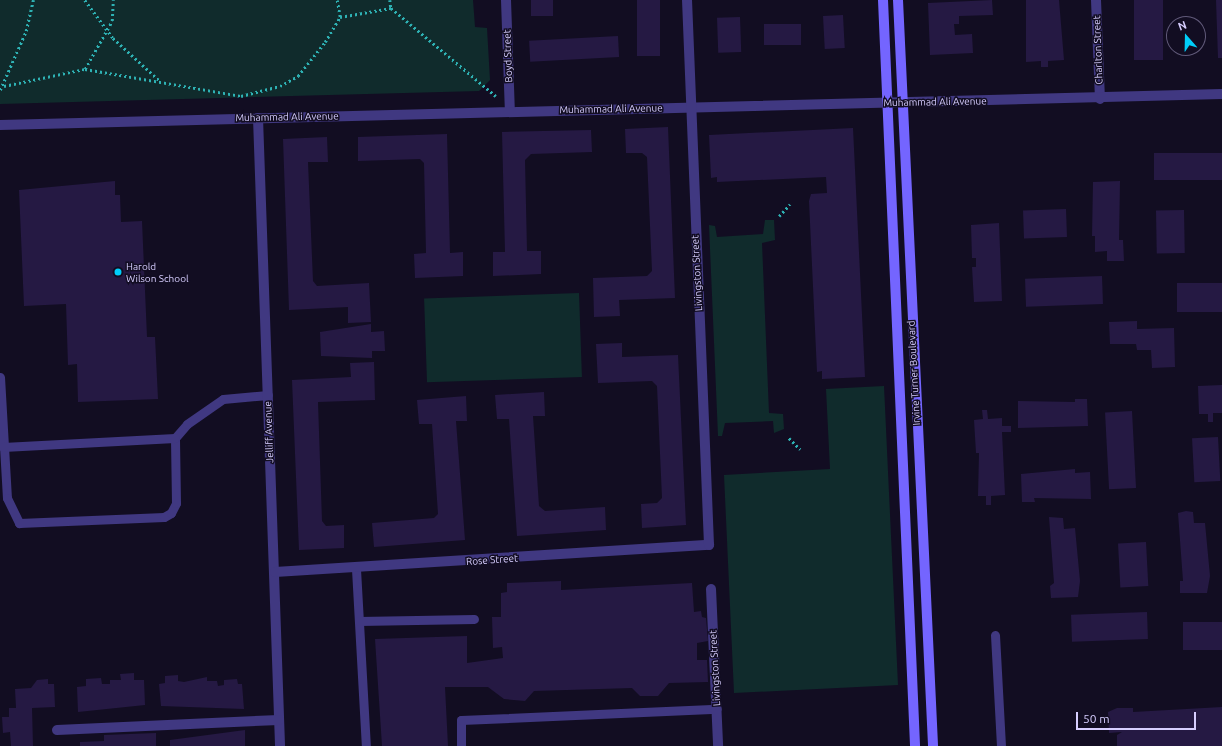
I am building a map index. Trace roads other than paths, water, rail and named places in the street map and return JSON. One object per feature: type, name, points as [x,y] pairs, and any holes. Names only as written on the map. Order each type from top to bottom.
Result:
[{"type":"main road","name":"Irvine Turner Boulevard","points":[[883,0],[886,104],[915,746]]},
{"type":"main road","name":"Irvine Turner Boulevard","points":[[898,0],[933,746]]},
{"type":"street","name":"Boyd Street","points":[[506,0],[510,112]]},
{"type":"street","name":"Livingston Street","points":[[687,0],[709,545]]},
{"type":"street","name":"Charlton Street","points":[[1096,0],[1100,99]]},
{"type":"street","name":"Muhammad Ali Avenue","points":[[0,126],[691,107],[1100,99],[1222,94]]},
{"type":"street","name":"Jelliff Avenue","points":[[258,118],[280,746]]},
{"type":"street","name":"Rose Street","points":[[275,572],[356,569],[709,545]]},
{"type":"street","name":"Livingston Street","points":[[711,589],[718,746]]},
{"type":"street","points":[[57,730],[279,720]]},
{"type":"lane","points":[[0,377],[7,498],[19,523],[164,517],[171,513],[176,503],[175,438],[187,424],[223,399],[268,395]]},
{"type":"lane","points":[[3,447],[175,438]]},
{"type":"lane","points":[[356,569],[366,746]]},
{"type":"lane","points":[[359,621],[474,619]]},
{"type":"lane","points":[[995,635],[1001,746]]},
{"type":"lane","points":[[461,746],[460,720],[717,709]]},
{"type":"place","name":"Harold Wilson School","points":[[118,272]]}]
